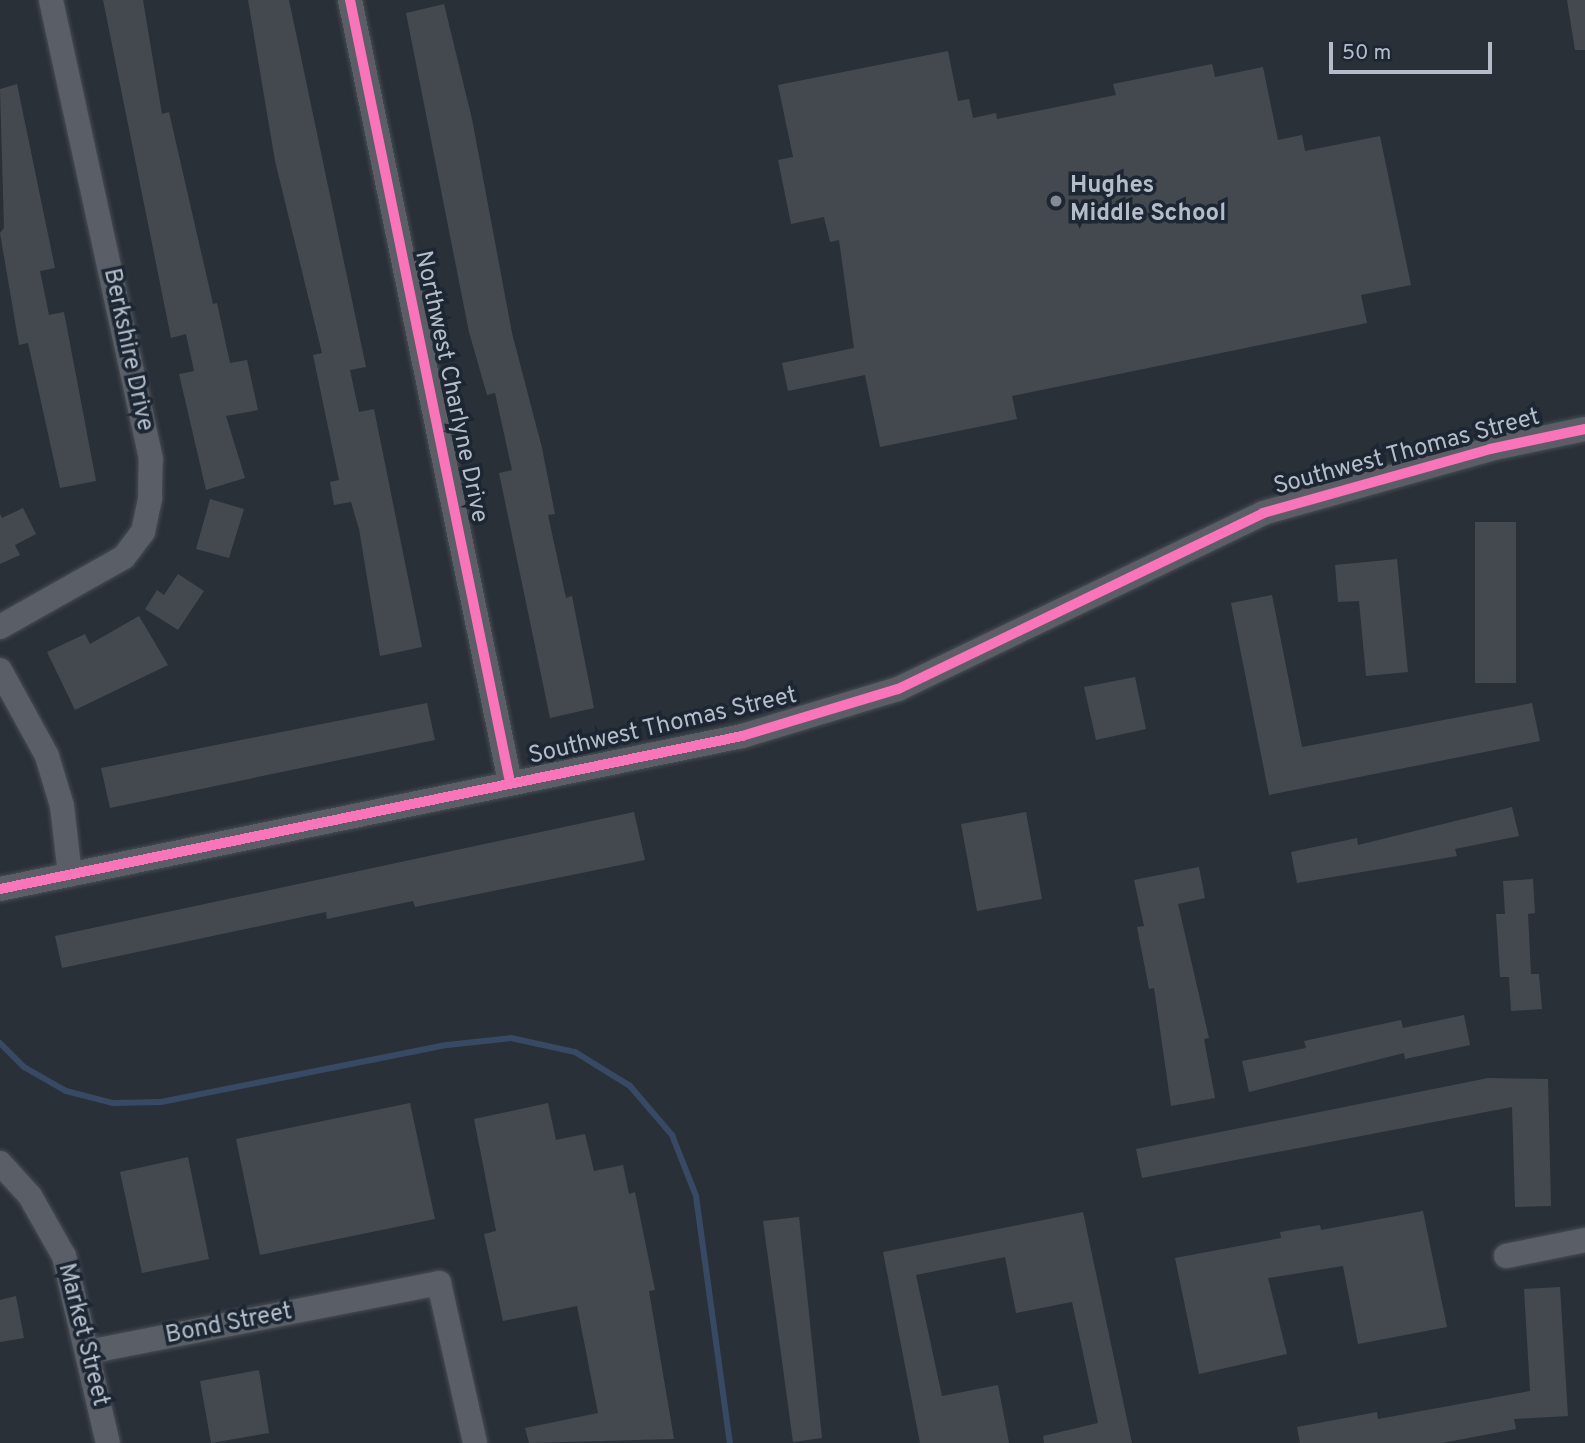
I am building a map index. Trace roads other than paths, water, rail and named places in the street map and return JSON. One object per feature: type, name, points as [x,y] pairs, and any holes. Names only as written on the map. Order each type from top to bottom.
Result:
[{"type":"street","name":"Berkshire Drive","points":[[0,627],[124,556],[143,532],[150,498],[151,459],[51,0]]},
{"type":"street","name":"Northwest Charlyne Drive","points":[[350,0],[510,782]]},
{"type":"street","name":"Southwest Thomas Street","points":[[0,889],[742,736],[898,690],[1263,513],[1490,449],[1585,429]]},
{"type":"street","points":[[0,670],[47,756],[62,806],[70,876]]},
{"type":"street","name":"Market Street","points":[[0,1163],[30,1196],[64,1256],[108,1443]]},
{"type":"street","points":[[1506,1256],[1585,1240]]},
{"type":"street","name":"Bond Street","points":[[88,1352],[439,1283],[475,1443]]},
{"type":"waterway","points":[[0,1043],[24,1067],[66,1091],[113,1103],[161,1102],[447,1045],[511,1038],[575,1052],[630,1086],[672,1135],[696,1196],[730,1443]]},
{"type":"place","name":"Hughes Middle School","points":[[1056,201]]}]
